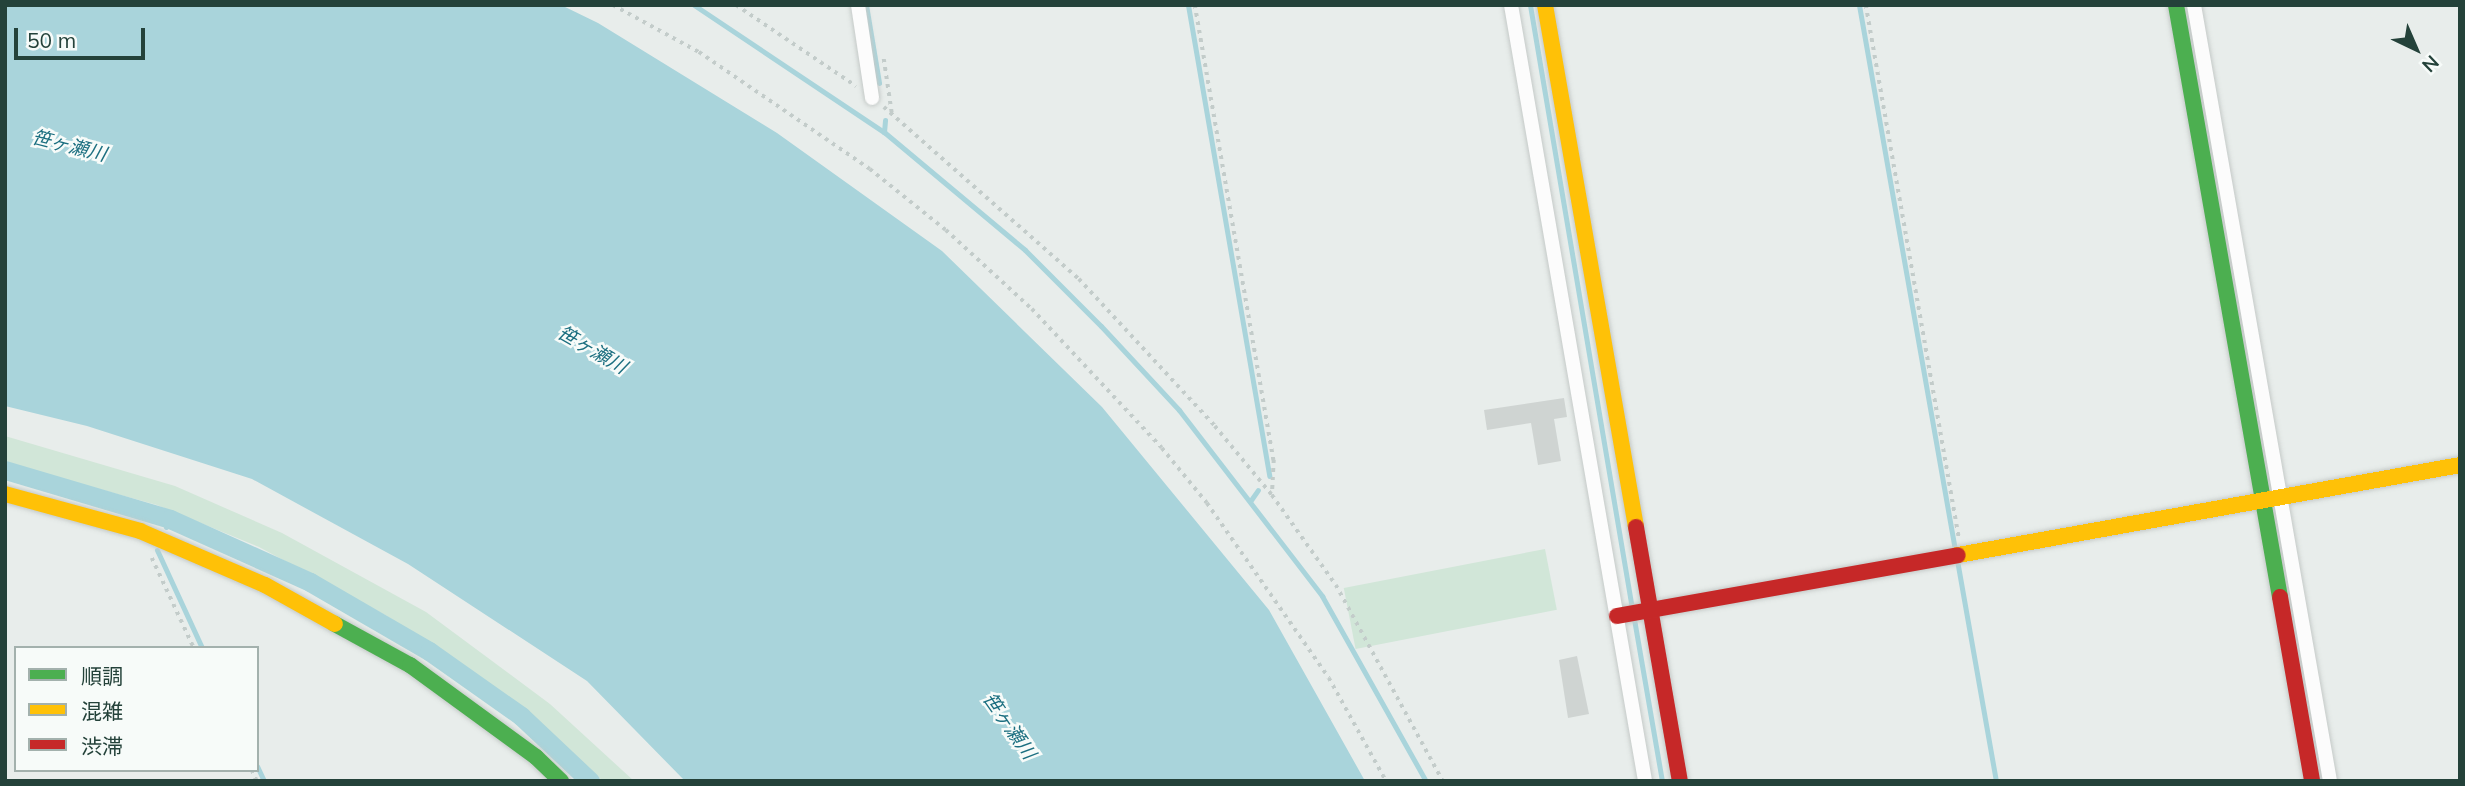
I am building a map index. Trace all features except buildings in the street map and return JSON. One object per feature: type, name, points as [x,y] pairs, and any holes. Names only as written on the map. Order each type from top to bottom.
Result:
[{"type":"street","points":[[858,5],[872,98]]},
{"type":"street","points":[[1511,5],[1633,612],[1680,781]]},
{"type":"street","points":[[1545,5],[1633,612],[1645,781]]},
{"type":"street","points":[[2176,5],[2271,498],[2330,781]]},
{"type":"street","points":[[2194,5],[2312,781]]},
{"type":"street","points":[[1633,612],[2460,465]]},
{"type":"street","points":[[5,494],[140,531],[265,585],[410,665],[536,757],[561,781]]},
{"type":"path","points":[[613,5],[699,52],[870,169],[946,230],[1032,309],[1153,438],[1207,503],[1329,678],[1386,781]]},
{"type":"path","points":[[736,5],[872,98],[1079,279],[1162,364],[1272,495],[1372,644],[1443,781]]},
{"type":"path","points":[[1195,5],[1274,460],[1272,495]]},
{"type":"path","points":[[1866,5],[1958,553]]},
{"type":"path","points":[[140,531],[193,646]]},
{"type":"green space","points":[[5,436],[175,486],[282,533],[426,612],[550,704],[634,781],[603,781],[515,704],[387,616],[259,547],[157,505],[5,463]]},
{"type":"green space","points":[[1545,549],[1557,610],[1356,649],[1344,588]]},
{"type":"water","name":"笹ヶ瀬川","points":[[5,5],[561,5],[598,23],[777,133],[942,251],[1102,407],[1269,610],[1365,781],[685,781],[587,681],[408,564],[252,479],[87,426],[5,406]]},
{"type":"waterway","points":[[694,5],[884,132],[1025,250],[1101,326],[1179,410],[1322,596],[1426,781]]},
{"type":"waterway","points":[[866,5],[879,83]]},
{"type":"waterway","points":[[1188,5],[1269,476]]},
{"type":"waterway","points":[[1530,5],[1632,609]]},
{"type":"waterway","points":[[1859,5],[1955,550]]},
{"type":"waterway","points":[[884,132],[885,120]]},
{"type":"waterway","points":[[5,470],[170,519],[310,582],[429,651],[521,716],[590,781]]},
{"type":"waterway","points":[[1251,500],[1258,490]]},
{"type":"waterway","points":[[166,527],[170,519]]},
{"type":"waterway","points":[[157,550],[201,646]]},
{"type":"waterway","points":[[1957,560],[1996,781]]},
{"type":"waterway","points":[[1634,619],[1662,781]]},
{"type":"waterway","points":[[259,770],[264,781]]},
{"type":"traffic: fast","points":[[2176,5],[2280,597]]},
{"type":"traffic: fast","points":[[335,624],[410,665],[536,757],[561,781]]},
{"type":"traffic: slow","points":[[1545,5],[1636,527]]},
{"type":"traffic: slow","points":[[1958,555],[2460,465]]},
{"type":"traffic: slow","points":[[5,494],[140,531],[265,585],[335,624]]},
{"type":"traffic: jam","points":[[1636,527],[1680,781]]},
{"type":"traffic: jam","points":[[1617,616],[1958,555]]},
{"type":"traffic: jam","points":[[2280,597],[2312,781]]}]
